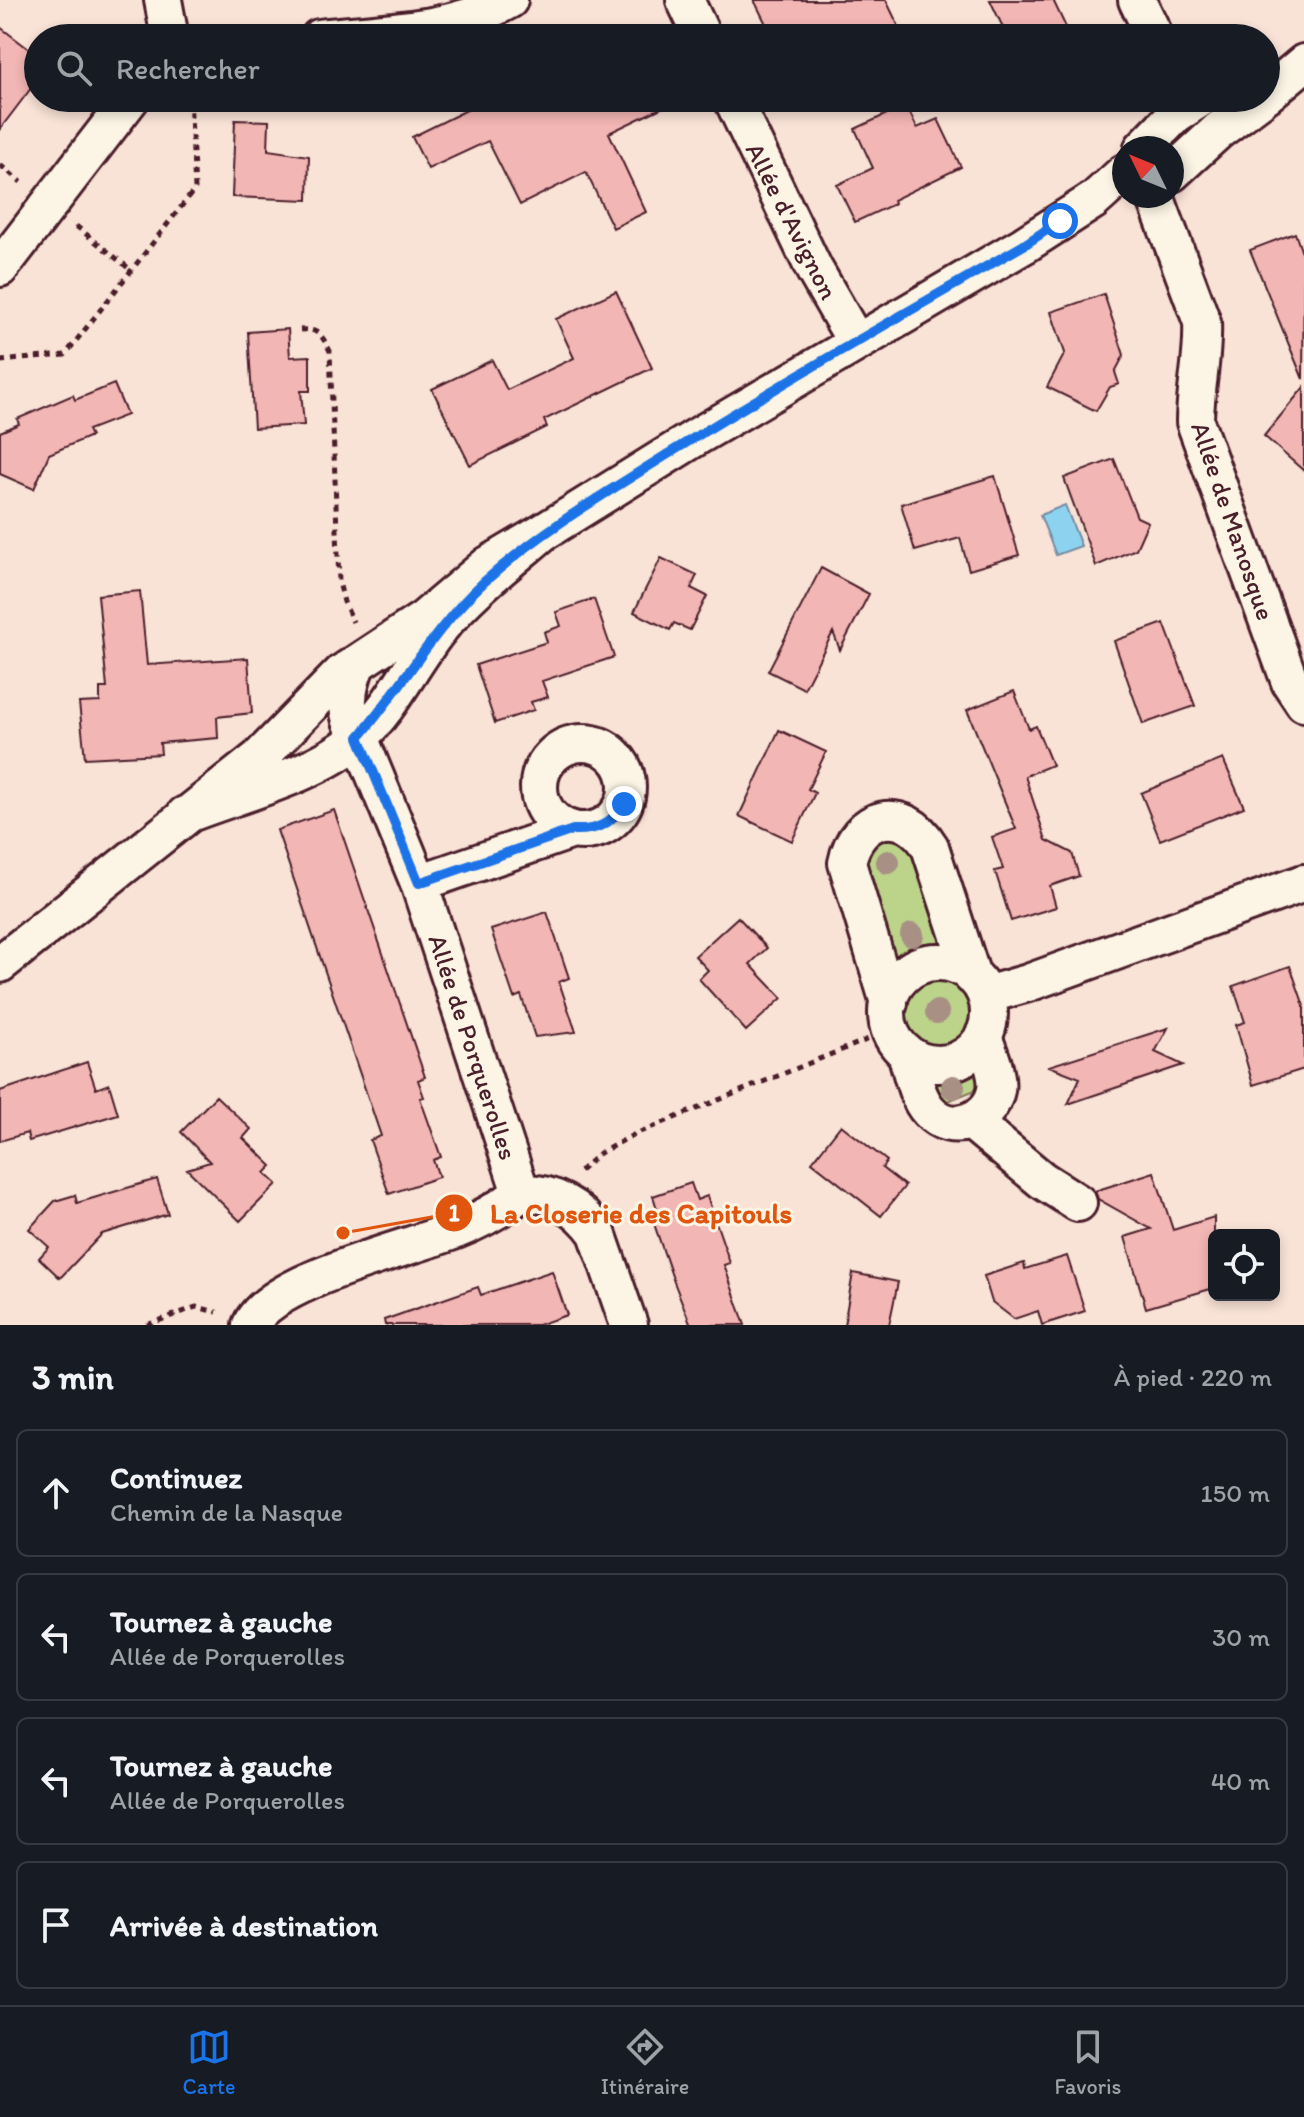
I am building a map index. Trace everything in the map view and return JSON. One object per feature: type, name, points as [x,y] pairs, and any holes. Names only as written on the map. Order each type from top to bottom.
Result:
[{"type":"street","points":[[163,0],[167,24]]},
{"type":"street","points":[[443,24],[475,16],[509,0]]},
{"type":"street","points":[[685,0],[696,24]]},
{"type":"street","points":[[1280,61],[1304,50]]},
{"type":"street","points":[[1280,83],[1304,63]]},
{"type":"street","points":[[0,268],[120,112]]},
{"type":"street","name":"Allée d'Avignon","points":[[739,112],[814,269],[856,342]]},
{"type":"street","points":[[1159,123],[1179,112]]},
{"type":"street","points":[[1199,149],[1203,112]]},
{"type":"street","points":[[1184,162],[1244,112]]},
{"type":"street","points":[[0,964],[259,758],[286,733],[313,700],[366,657],[424,619],[488,565],[698,436],[1024,245],[1094,200],[1112,184]]},
{"type":"street","points":[[1024,245],[1089,223],[1116,208]]},
{"type":"street","name":"Allée de Manosque","points":[[1159,208],[1202,322],[1195,422],[1290,682],[1304,703]]},
{"type":"street","points":[[185,815],[285,778],[326,759],[359,737],[396,692],[442,626],[483,584],[542,533]]},
{"type":"street","points":[[366,657],[392,673],[396,692]]},
{"type":"street","name":"Allée de Porquerolles","points":[[252,1322],[262,1308],[288,1290],[458,1229],[494,1212],[521,1193],[419,883],[346,711],[350,680],[366,657]]},
{"type":"street","points":[[286,733],[318,724],[343,728],[359,737]]},
{"type":"street","points":[[979,986],[964,969],[948,963],[931,962],[914,968],[901,978],[891,993],[895,1030],[921,1062],[953,1062],[968,1055],[983,1036],[989,1012],[930,847],[922,834],[897,820],[881,820],[868,825],[857,835],[847,863],[895,1030],[921,1099],[929,1112],[941,1120],[956,1124],[971,1121],[984,1113],[993,1101],[996,1087],[983,1036]]},
{"type":"street","points":[[419,883],[573,830]]},
{"type":"street","points":[[979,986],[1028,983],[1304,883]]},
{"type":"street","points":[[971,1121],[1042,1180],[1078,1203]]},
{"type":"street","points":[[521,1193],[543,1194],[561,1201],[580,1213],[597,1233],[629,1325]]},
{"type":"path","points":[[0,361],[65,355],[195,189],[191,112]]},
{"type":"path","points":[[300,330],[312,328],[322,334],[330,351],[339,582],[366,657]]},
{"type":"path","points":[[561,1201],[583,1166],[635,1134],[895,1030]]},
{"type":"path","points":[[147,1325],[196,1307],[252,1322]]},
{"type":"green space","points":[[884,840],[910,844],[952,951],[935,950],[919,954],[890,973],[862,875],[866,855]]},
{"type":"green space","points":[[932,976],[946,976],[960,982],[970,992],[976,1013],[974,1027],[960,1044],[946,1050],[932,1050],[918,1044],[908,1034],[902,1020],[902,1006],[908,992],[918,982]]},
{"type":"green space","points":[[975,1071],[980,1084],[975,1090],[946,1102],[941,1101],[931,1079],[949,1078]]},
{"type":"water","points":[[1065,505],[1081,546],[1056,555],[1040,515]]},
{"type":"building","points":[[754,0],[886,0],[898,24],[766,24]]},
{"type":"building","points":[[990,0],[1053,0],[1064,24],[1001,24]]},
{"type":"building","points":[[0,27],[24,45],[24,97],[0,129]]},
{"type":"building","points":[[463,112],[653,112],[609,133],[646,212],[613,228],[586,172],[520,205],[488,141],[428,169],[412,137]]},
{"type":"building","points":[[891,112],[909,112],[917,128],[938,119],[961,167],[855,222],[837,185],[873,168],[855,129]]},
{"type":"building","points":[[235,120],[269,121],[268,150],[309,156],[308,200],[232,197]]},
{"type":"building","points":[[1295,233],[1304,259],[1303,379],[1250,250]]},
{"type":"building","points":[[616,291],[652,368],[544,420],[547,427],[470,465],[432,389],[492,360],[507,390],[574,358],[556,319]]},
{"type":"building","points":[[1104,294],[1124,355],[1115,372],[1119,384],[1110,387],[1096,411],[1047,387],[1065,353],[1051,312]]},
{"type":"building","points":[[288,329],[290,357],[310,356],[310,391],[301,391],[304,425],[254,428],[248,332]]},
{"type":"building","points":[[114,384],[127,415],[88,430],[91,436],[49,454],[34,489],[0,474],[0,432],[19,424],[17,419],[73,395],[75,400]]},
{"type":"building","points":[[1304,387],[1304,471],[1264,436]]},
{"type":"building","points":[[1114,459],[1137,517],[1148,522],[1136,549],[1096,566],[1064,478]]},
{"type":"building","points":[[995,476],[1019,555],[969,570],[960,538],[915,551],[901,504]]},
{"type":"building","points":[[661,558],[697,575],[691,588],[707,596],[690,630],[674,623],[670,630],[634,612]]},
{"type":"building","points":[[821,568],[869,594],[840,650],[833,632],[804,689],[768,671]]},
{"type":"building","points":[[140,591],[147,665],[248,658],[252,713],[217,717],[218,738],[160,743],[161,754],[85,758],[79,703],[100,702],[100,688],[107,688],[98,595]]},
{"type":"building","points":[[594,599],[614,657],[542,681],[548,697],[531,702],[534,710],[495,723],[476,665],[547,642],[544,632],[561,626],[556,612]]},
{"type":"building","points":[[1164,623],[1195,706],[1143,724],[1114,641]]},
{"type":"building","points":[[1014,691],[1029,729],[1036,726],[1052,765],[1025,776],[1046,840],[1072,853],[1079,876],[1050,886],[1056,907],[1011,921],[995,871],[1003,869],[992,837],[1016,829],[967,710]]},
{"type":"building","points":[[779,730],[826,752],[808,789],[815,793],[792,841],[739,816]]},
{"type":"building","points":[[1223,759],[1244,807],[1160,840],[1141,793]]},
{"type":"building","points":[[334,810],[425,1077],[418,1080],[424,1097],[420,1098],[441,1157],[433,1160],[439,1177],[389,1194],[370,1140],[381,1136],[277,830]]},
{"type":"building","points":[[547,912],[569,978],[559,982],[576,1032],[535,1037],[521,995],[514,998],[491,930]]},
{"type":"building","points":[[738,917],[767,948],[750,964],[782,998],[746,1031],[699,979],[708,970],[695,956]]},
{"type":"building","points":[[1290,966],[1304,1006],[1304,1069],[1253,1085],[1236,1025],[1245,1022],[1233,986]]},
{"type":"building","points":[[1168,1028],[1155,1052],[1183,1065],[1068,1104],[1080,1078],[1049,1066]]},
{"type":"building","points":[[87,1062],[96,1089],[109,1084],[118,1114],[29,1141],[27,1133],[0,1141],[0,1091]]},
{"type":"building","points":[[216,1096],[251,1129],[243,1138],[272,1166],[265,1173],[277,1184],[240,1221],[187,1169],[210,1162],[181,1132]]},
{"type":"building","points":[[841,1125],[887,1161],[882,1168],[905,1186],[881,1216],[812,1162]]},
{"type":"building","points":[[1154,1172],[1173,1230],[1214,1217],[1214,1229],[1208,1229],[1208,1290],[1146,1308],[1125,1237],[1151,1229],[1098,1199],[1095,1191]]},
{"type":"building","points":[[157,1179],[168,1214],[102,1234],[60,1278],[39,1258],[49,1247],[29,1229],[55,1201],[75,1195],[77,1203]]},
{"type":"building","points":[[691,1183],[697,1200],[707,1196],[730,1263],[724,1265],[745,1325],[691,1325],[674,1282],[651,1215],[658,1212],[653,1196]]},
{"type":"building","points":[[1067,1256],[1085,1311],[1042,1325],[1038,1311],[1014,1319],[992,1302],[984,1276],[1024,1263],[1025,1269]]},
{"type":"building","points":[[552,1271],[567,1315],[538,1325],[385,1325],[384,1320],[478,1287],[481,1295]]},
{"type":"building","points":[[853,1273],[898,1282],[889,1325],[844,1325]]},
{"type":"place","name":"La Closerie des Capitouls","points":[[343,1233]]},
{"type":"route","points":[[624,804],[615,817],[603,826],[573,830],[419,883],[359,737],[390,701],[442,626],[483,584],[542,533],[698,436],[1060,221]]}]
